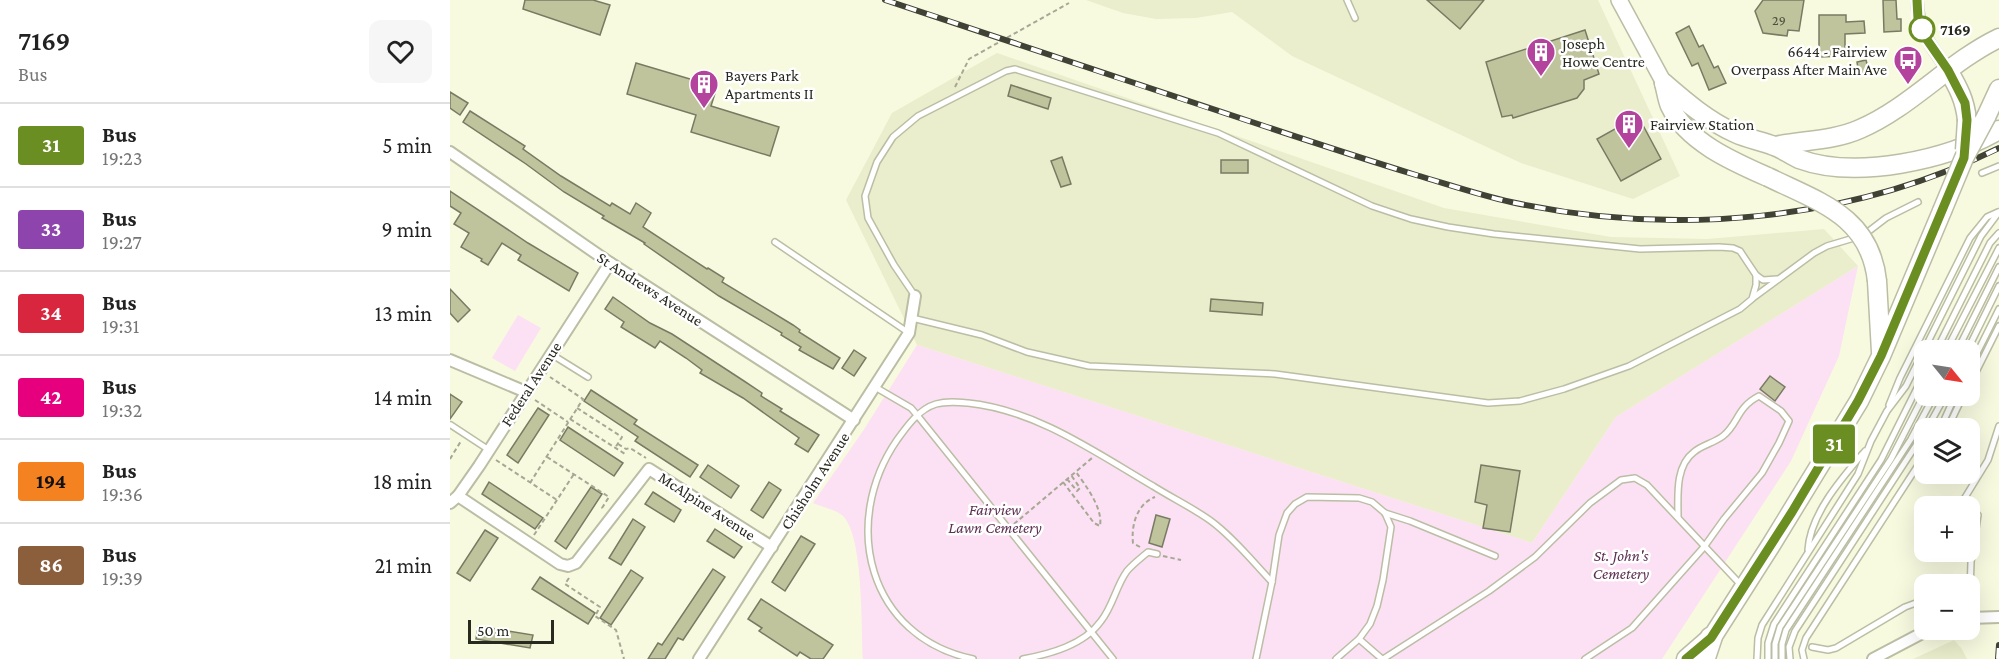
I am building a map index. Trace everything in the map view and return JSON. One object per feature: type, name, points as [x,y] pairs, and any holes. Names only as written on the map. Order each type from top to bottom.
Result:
[{"type":"highway","points":[[1704,659],[1711,638]]},
{"type":"main road","points":[[1619,0],[1664,83],[1669,104],[1689,130],[1728,158],[1830,208],[1846,218],[1858,231],[1876,266],[1881,356]]},
{"type":"main road","points":[[1775,146],[1827,139],[1858,130],[1885,117],[1948,70],[1999,38]]},
{"type":"main road","points":[[1948,70],[1965,103],[1967,120],[1964,158]]},
{"type":"main road","points":[[1664,83],[1697,111],[1734,133],[1775,146],[1811,162],[1871,168],[1893,166],[1944,153],[1999,130]]},
{"type":"main road","points":[[1698,659],[1824,461],[1858,401],[1881,356],[1964,158],[1999,89]]},
{"type":"main road","points":[[1686,659],[1711,638]]},
{"type":"street","points":[[1917,0],[1918,19],[1923,34],[1948,70]]},
{"type":"street","name":"St Andrews Avenue","points":[[450,152],[609,263],[854,420]]},
{"type":"street","name":"Federal Avenue","points":[[454,499],[488,452],[609,263]]},
{"type":"street","name":"Chisholm Avenue","points":[[699,659],[909,333],[915,296]]},
{"type":"street","points":[[450,360],[526,392]]},
{"type":"street","name":"McAlpine Avenue","points":[[568,566],[576,563],[649,469],[772,548]]},
{"type":"street","points":[[454,499],[560,564],[568,566]]},
{"type":"street","points":[[1980,618],[1999,617]]},
{"type":"street","points":[[1874,659],[1914,638]]},
{"type":"lane","points":[[1347,0],[1355,18]]},
{"type":"lane","points":[[915,296],[894,265],[868,218],[865,196],[877,162],[893,137],[918,116],[1006,71],[1015,69],[1218,133],[1372,206],[1399,216],[1494,234],[1640,249],[1733,248],[1740,252],[1756,275],[1763,280],[1779,279]]},
{"type":"lane","points":[[1982,173],[1999,166]]},
{"type":"lane","points":[[1869,231],[1886,218],[1918,202]]},
{"type":"lane","points":[[1757,659],[1758,638],[1762,625],[1858,474],[1900,378],[1970,238],[1987,217],[1999,211]]},
{"type":"lane","points":[[1887,411],[1906,386],[1981,236],[1999,211]]},
{"type":"lane","points":[[1942,340],[1990,243],[1999,233]]},
{"type":"lane","points":[[910,318],[982,335],[1027,352],[1089,366],[1275,374],[1488,403],[1520,401],[1564,389],[1629,366],[1740,309],[1827,246],[1854,238]]},
{"type":"lane","points":[[775,242],[909,333]]},
{"type":"lane","points":[[1953,340],[1999,248]]},
{"type":"lane","points":[[1962,340],[1999,267]]},
{"type":"lane","points":[[1752,299],[1756,275]]},
{"type":"lane","points":[[1972,340],[1999,286]]},
{"type":"lane","points":[[1980,347],[1999,309]]},
{"type":"lane","points":[[1980,364],[1999,326]]},
{"type":"lane","points":[[551,354],[588,378]]},
{"type":"lane","points":[[875,387],[911,408],[1113,659]]},
{"type":"lane","points":[[1768,659],[1768,643],[1774,624],[1881,460],[1914,394]]},
{"type":"lane","points":[[1585,659],[1632,628],[1704,547],[1762,473],[1779,443],[1789,421],[1781,411],[1759,396],[1749,401],[1741,409],[1724,436],[1694,452],[1686,463],[1677,484],[1678,517]]},
{"type":"lane","points":[[973,659],[958,656],[934,646],[909,628],[884,595],[873,571],[867,542],[874,487],[893,446],[917,415],[935,404],[948,402],[978,404],[1004,410],[1097,451],[1211,522],[1272,582]]},
{"type":"lane","points":[[1775,659],[1775,644],[1780,627],[1891,459],[1918,406]]},
{"type":"lane","points":[[1782,659],[1782,644],[1786,630],[1911,439],[1929,406]]},
{"type":"lane","points":[[451,424],[488,452]]},
{"type":"lane","points":[[1965,496],[1988,460],[1999,426]]},
{"type":"lane","points":[[1807,553],[1811,528],[1842,478],[1868,448]]},
{"type":"lane","points":[[1790,659],[1789,646],[1795,631],[1914,449]]},
{"type":"lane","points":[[1804,659],[1802,650],[1806,638],[1914,471]]},
{"type":"lane","points":[[1359,639],[1382,659],[1489,591],[1535,557],[1590,503],[1621,480],[1635,478],[1647,484],[1743,588]]},
{"type":"lane","points":[[1256,659],[1279,535],[1287,513],[1295,504],[1307,497],[1359,498],[1372,502],[1385,513],[1410,520],[1495,556]]},
{"type":"lane","points":[[1336,659],[1359,639],[1370,624],[1377,606],[1391,527],[1385,513]]},
{"type":"lane","points":[[1023,659],[1048,654],[1092,632],[1112,604],[1126,572],[1148,552],[1157,554]]},
{"type":"lane","points":[[1812,647],[1828,650],[1836,648],[1914,604]]},
{"type":"path","points":[[948,101],[969,59],[1069,3]]},
{"type":"path","points":[[530,483],[583,399],[540,371]]},
{"type":"path","points":[[526,392],[535,400],[625,454]]},
{"type":"path","points":[[577,408],[622,437],[615,448]]},
{"type":"path","points":[[450,459],[466,434]]},
{"type":"path","points":[[618,444],[626,449],[630,448],[648,460],[649,469]]},
{"type":"path","points":[[1008,528],[1076,472],[1097,451]]},
{"type":"path","points":[[488,452],[557,500]]},
{"type":"path","points":[[547,457],[609,497],[602,508],[612,516]]},
{"type":"path","points":[[1063,482],[1094,523],[1100,526],[1098,512],[1088,490],[1076,472]]},
{"type":"path","points":[[528,544],[574,474]]},
{"type":"path","points":[[1066,479],[1075,491],[1079,490],[1071,476]]},
{"type":"path","points":[[1148,552],[1133,543],[1135,520],[1137,514],[1150,499],[1164,493]]},
{"type":"path","points":[[1157,554],[1181,560]]},
{"type":"path","points":[[568,566],[569,578],[565,584],[600,607],[595,616],[616,630],[624,659]]},
{"type":"shaded area","points":[[1086,0],[1598,0],[1680,176],[1633,199],[1521,163],[1292,56],[1232,12],[1196,18],[1156,19],[1123,13]]},
{"type":"shaded area","points":[[997,53],[1444,208],[1611,237],[1707,239],[1824,229],[1858,266],[1616,417],[1532,543],[917,345],[846,200],[892,113]]},
{"type":"shaded area","points":[[1954,640],[1967,659],[1913,659]]},
{"type":"green space","name":"Fairview Lawn Cemetery","points":[[1858,266],[1839,356],[1791,461],[1662,659],[863,659],[858,562],[850,527],[840,514],[813,503],[863,431],[917,345],[1532,543],[1616,417]]},
{"type":"green space","points":[[518,315],[541,328],[515,371],[492,358]]},
{"type":"building","points":[[525,0],[593,0],[610,5],[600,35],[523,9]]},
{"type":"building","points":[[1427,0],[1484,0],[1460,29]]},
{"type":"building","points":[[1763,0],[1804,0],[1799,31],[1788,30],[1787,36],[1763,33],[1755,11]]},
{"type":"building","points":[[1883,0],[1896,0],[1897,19],[1901,19],[1901,31],[1884,32]]},
{"type":"building","points":[[1819,15],[1846,15],[1846,22],[1864,21],[1865,33],[1845,34],[1845,56],[1819,57]]},
{"type":"building","points":[[1689,26],[1699,47],[1703,45],[1714,68],[1718,66],[1726,83],[1709,90],[1698,63],[1692,66],[1676,33]]},
{"type":"building","name":"Joseph Howe Centre","points":[[1585,30],[1599,74],[1584,80],[1584,89],[1577,98],[1513,118],[1512,115],[1502,117],[1486,62]]},
{"type":"building","points":[[1866,60],[1869,72],[1859,74],[1857,62]]},
{"type":"building","name":"Bayers Park Apartments II","points":[[636,63],[717,87],[711,106],[779,127],[770,156],[691,132],[696,115],[627,94]]},
{"type":"building","points":[[1011,85],[1051,98],[1048,109],[1008,96]]},
{"type":"building","points":[[450,92],[468,103],[460,115],[450,108]]},
{"type":"building","points":[[470,111],[525,146],[523,149],[561,176],[610,206],[612,203],[630,214],[636,203],[651,213],[643,227],[724,278],[722,282],[793,325],[800,330],[799,332],[840,358],[833,369],[799,350],[801,347],[781,335],[782,333],[719,296],[645,243],[602,218],[604,216],[564,192],[463,122]]},
{"type":"building","name":"Fairview Station","points":[[1638,116],[1661,159],[1621,181],[1597,139]]},
{"type":"building","points":[[1062,157],[1071,184],[1061,187],[1051,161]]},
{"type":"building","points":[[1221,160],[1248,160],[1248,173],[1221,173]]},
{"type":"building","points":[[450,191],[578,273],[569,291],[518,260],[521,255],[502,243],[488,265],[461,247],[469,233],[454,224],[461,213],[450,206]]},
{"type":"building","points":[[450,289],[470,310],[458,322],[450,313]]},
{"type":"building","points":[[613,297],[650,323],[672,334],[762,393],[761,396],[782,409],[780,411],[819,435],[808,452],[795,444],[799,438],[743,398],[700,373],[702,370],[686,358],[660,341],[655,348],[621,327],[624,322],[605,309]]},
{"type":"building","points":[[1211,299],[1263,303],[1262,315],[1210,311]]},
{"type":"building","points":[[854,350],[866,358],[854,376],[842,368]]},
{"type":"building","points":[[1770,376],[1785,387],[1775,401],[1760,389]]},
{"type":"building","points":[[591,390],[637,420],[634,424],[698,465],[690,477],[635,441],[638,437],[584,401]]},
{"type":"building","points":[[450,394],[462,402],[450,419]]},
{"type":"building","points":[[538,408],[549,415],[518,463],[507,455]]},
{"type":"building","points":[[568,427],[623,463],[614,476],[560,440]]},
{"type":"building","points":[[708,465],[739,486],[731,498],[700,477]]},
{"type":"building","points":[[1481,465],[1520,471],[1510,532],[1483,528],[1487,505],[1475,502]]},
{"type":"building","points":[[489,482],[543,518],[535,529],[482,494]]},
{"type":"building","points":[[769,482],[781,490],[763,518],[751,510]]},
{"type":"building","points":[[591,487],[602,494],[566,549],[555,541]]},
{"type":"building","points":[[653,492],[681,510],[674,522],[645,504]]},
{"type":"building","points":[[1156,515],[1170,519],[1162,547],[1149,543]]},
{"type":"building","points":[[633,519],[645,527],[621,565],[609,558]]},
{"type":"building","points":[[715,529],[742,547],[734,558],[707,541]]},
{"type":"building","points":[[485,530],[498,538],[470,581],[457,573]]},
{"type":"building","points":[[801,536],[815,544],[785,591],[772,582]]},
{"type":"building","points":[[713,569],[725,577],[683,640],[678,638],[665,659],[648,659],[658,643],[662,645]]},
{"type":"building","points":[[631,570],[643,578],[611,625],[600,618]]},
{"type":"building","points":[[540,577],[595,613],[588,624],[532,589]]},
{"type":"building","points":[[761,599],[833,645],[823,659],[811,659],[800,652],[797,656],[759,631],[762,628],[748,619]]},
{"type":"building","points":[[478,626],[533,635],[530,648],[476,639]]},
{"type":"railway","points":[[885,0],[1416,175],[1511,202],[1572,213],[1635,219],[1697,220],[1760,216],[1822,207],[1883,193],[1942,173],[1999,148]]},
{"type":"railway","points":[[1998,659],[1999,645]]},
{"type":"bus line","name":"31","points":[[1686,659],[1711,638],[1824,461],[1858,401],[1881,356],[1964,158],[1967,120],[1965,103],[1948,70],[1923,34],[1918,19],[1917,0]]},
{"type":"place","name":"7169","points":[[1922,29]]},
{"type":"place","name":"Joseph Howe Centre","points":[[1541,78]]},
{"type":"place","name":"6644 - Fairview Overpass After Main Ave","points":[[1908,86]]},
{"type":"place","name":"Bayers Park Apartments II","points":[[704,110]]},
{"type":"place","name":"Fairview Station","points":[[1629,150]]},
{"type":"park label","name":"St. John's Cemetery","points":[[1621,564]]}]
